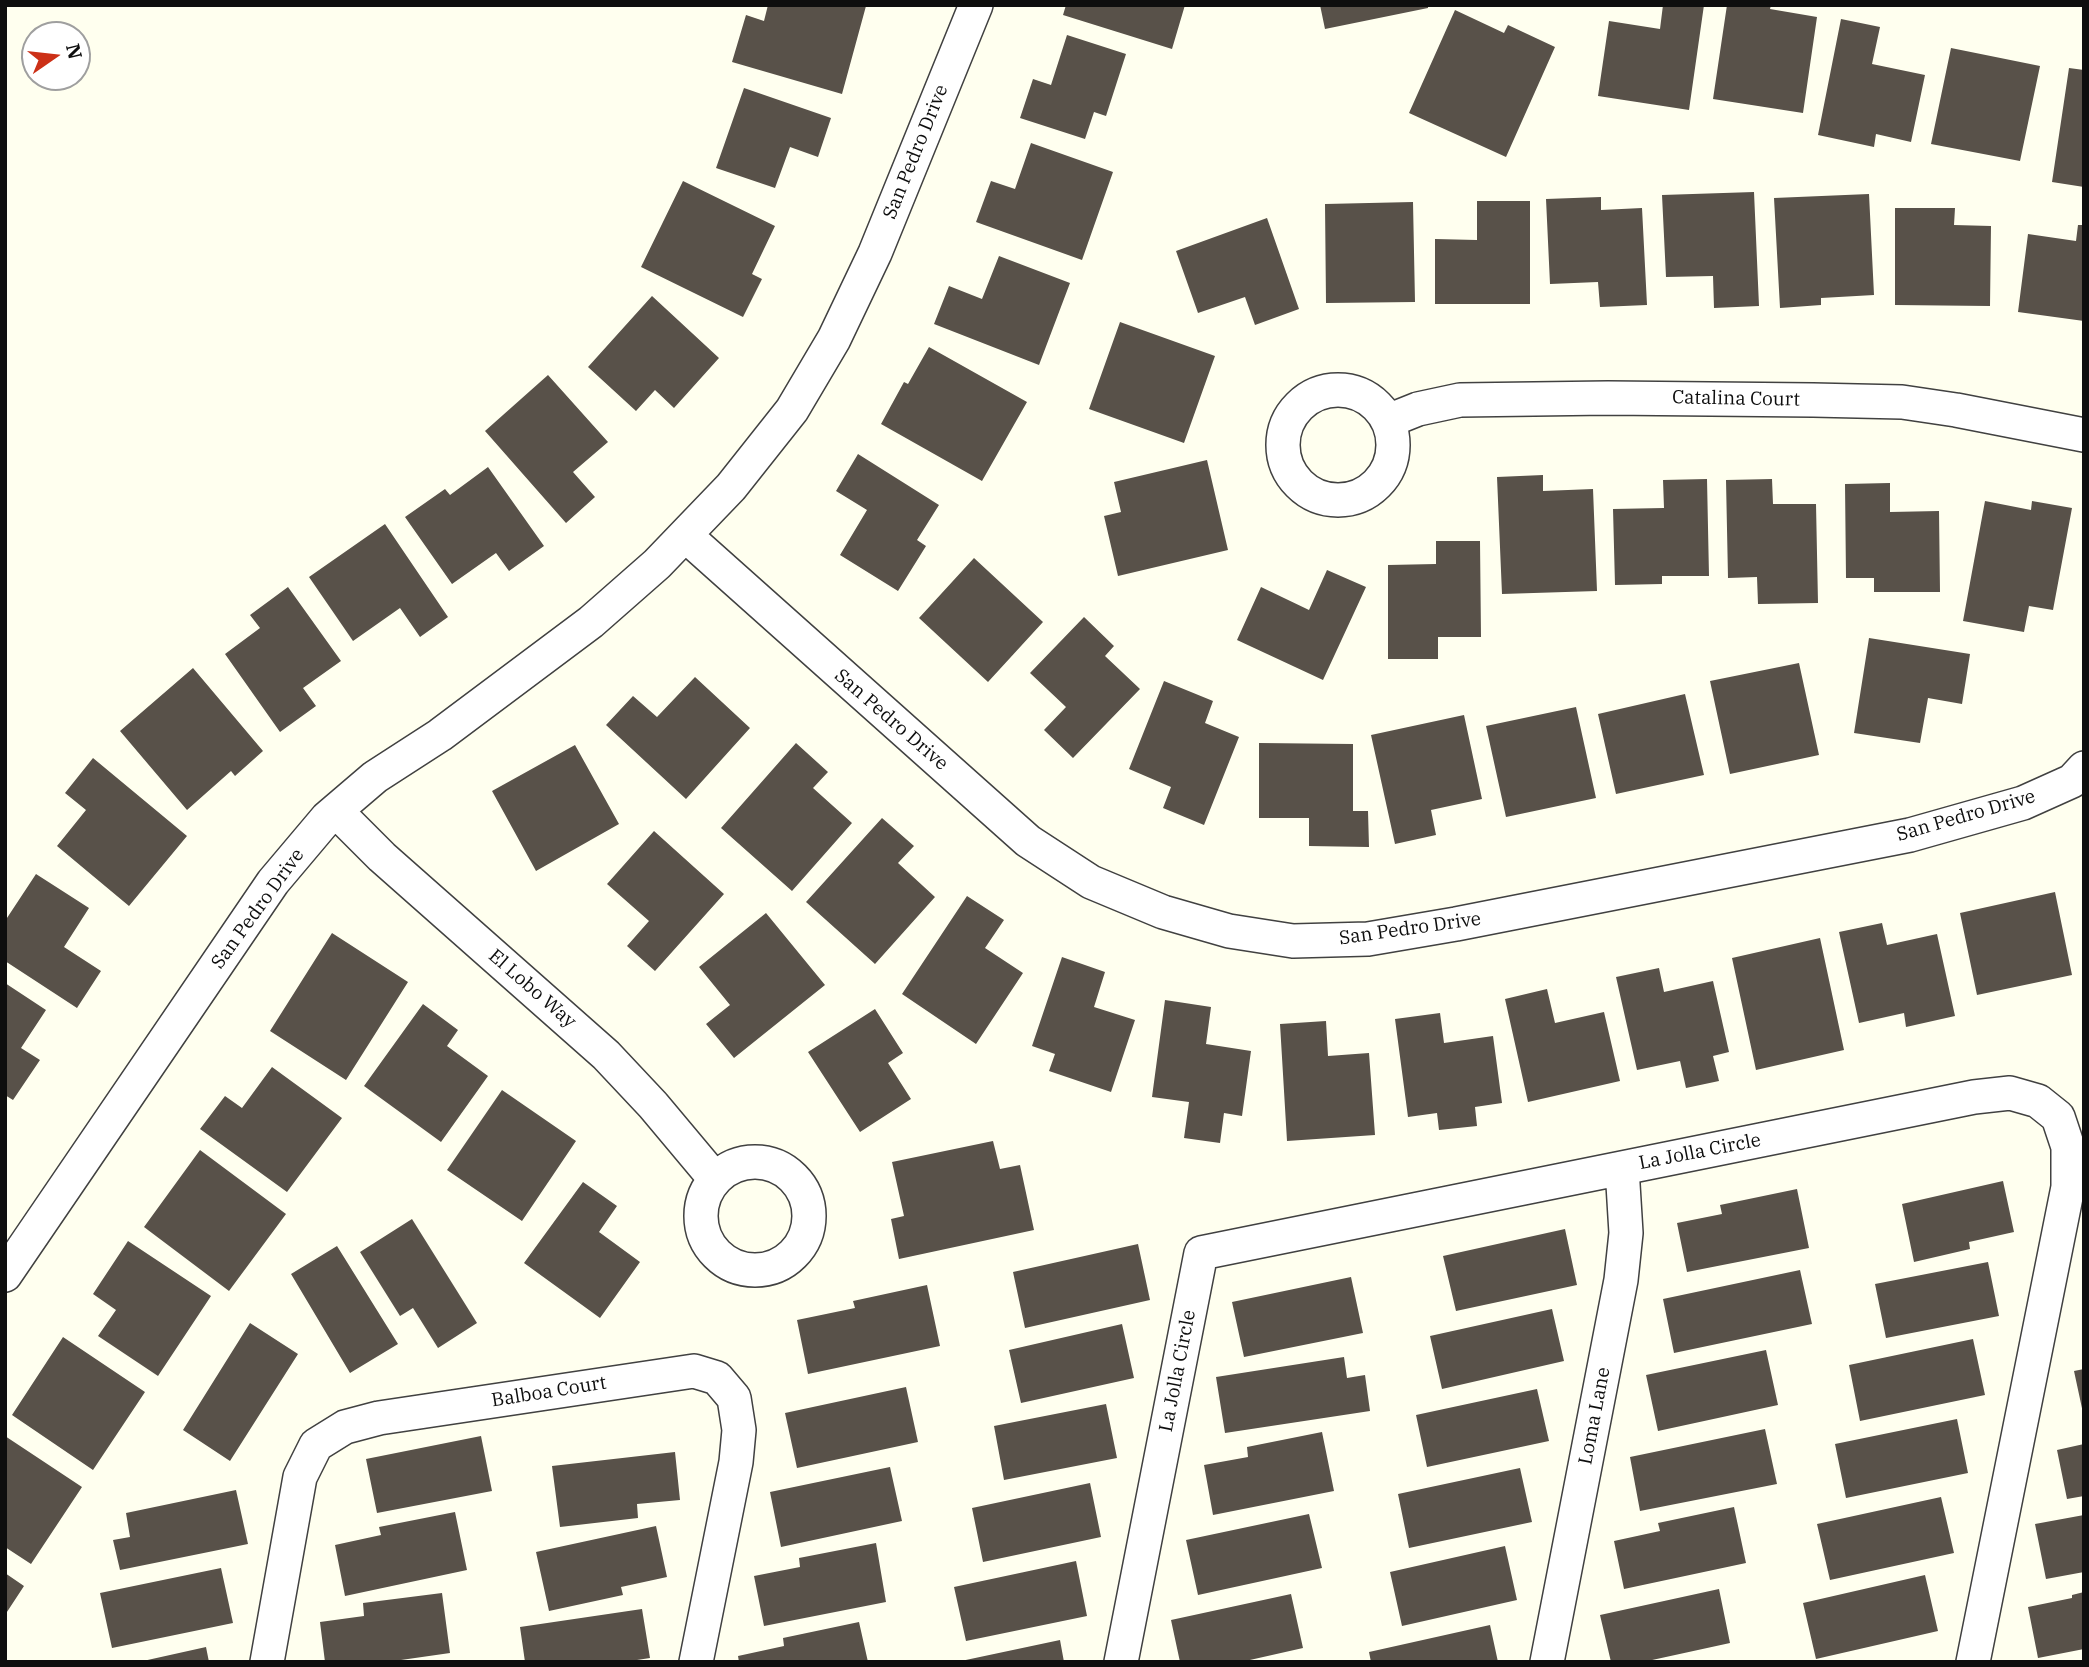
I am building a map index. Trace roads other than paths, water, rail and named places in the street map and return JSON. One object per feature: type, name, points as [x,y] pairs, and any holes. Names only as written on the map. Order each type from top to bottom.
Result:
[{"type":"street","name":"San Pedro Drive","points":[[5,1275],[273,882],[336,811],[375,777],[440,735],[591,622],[657,564],[730,487],[792,410],[834,339],[875,253],[976,5]]},
{"type":"street","name":"Catalina Court","points":[[1388,421],[1418,409],[1460,400],[1812,400],[1902,402],[2084,435]]},
{"type":"street","name":"San Pedro Drive","points":[[685,535],[1028,841],[1091,882],[1163,912],[1229,932],[1293,941],[1368,939],[1456,924],[1910,835],[2023,803],[2072,781],[2084,768]]},
{"type":"street","name":"El Lobo Way","points":[[336,811],[382,857],[607,1055],[653,1105],[715,1180]]},
{"type":"street","name":"La Jolla Circle","points":[[1121,1662],[1201,1252],[1973,1097],[2010,1093],[2038,1101],[2058,1118],[2068,1147],[2068,1187],[1973,1662]]},
{"type":"street","name":"Loma Lane","points":[[1547,1662],[1621,1280],[1626,1233],[1622,1168]]},
{"type":"street","name":"Balboa Court","points":[[267,1662],[300,1477],[316,1445],[345,1427],[379,1418],[694,1371],[717,1378],[734,1398],[739,1430],[736,1462],[696,1662]]}]
